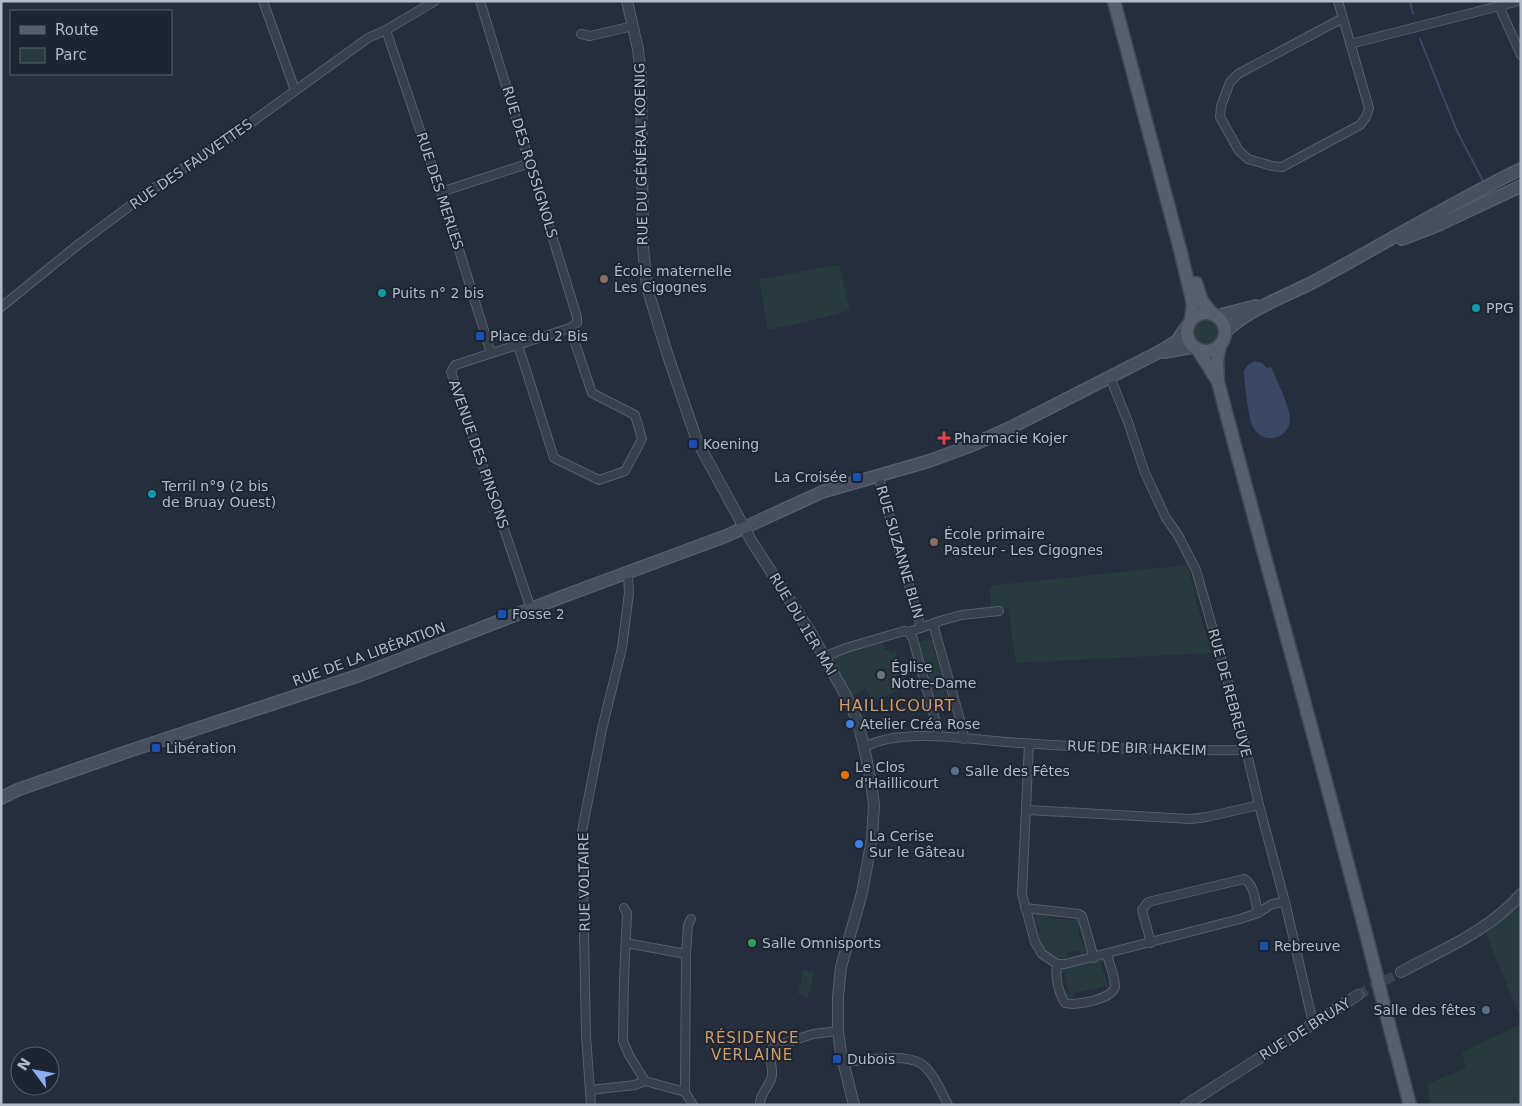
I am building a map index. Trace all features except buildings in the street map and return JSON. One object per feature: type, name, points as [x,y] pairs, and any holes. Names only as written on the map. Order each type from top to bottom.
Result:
[{"type":"main road","points":[[1114,1],[1193,304],[1187,337],[1218,382]]},
{"type":"main road","points":[[1121,1],[1199,293],[1202,301],[1224,323],[1226,332],[1220,345],[1210,351],[1196,348],[1159,352]]},
{"type":"main road","points":[[1226,332],[1241,320],[1281,297],[1378,246],[1470,194],[1521,170]]},
{"type":"main road","points":[[1378,246],[1436,226],[1521,186]]},
{"type":"main road","points":[[1159,352],[1177,341],[1189,323],[1201,313],[1215,315],[1230,314],[1281,297]]},
{"type":"main road","points":[[1220,345],[1218,382],[1410,1105]]},
{"type":"main road","name":"RUE DE LA LIBÉRATION","points":[[1,798],[17,790],[129,751],[360,675],[628,574],[744,528],[822,492],[929,461],[970,446],[1010,428],[1159,352]]},
{"type":"street","points":[[263,1],[294,90]]},
{"type":"street","name":"RUE DES FAUVETTES","points":[[1,307],[79,244],[151,190],[245,127],[368,38],[386,30],[435,1]]},
{"type":"street","name":"RUE DES ROSSIGNOLS","points":[[480,1],[575,311],[574,326],[592,393],[634,415],[642,439],[625,471],[599,480],[554,458],[518,345]]},
{"type":"street","name":"RUE DU GÉNÉRAL KOENIG","points":[[627,1],[642,78],[643,247],[647,287],[693,431],[710,467],[744,528]]},
{"type":"street","points":[[1338,1],[1368,108],[1366,117],[1360,125],[1282,167],[1248,159],[1238,151],[1220,117],[1221,106],[1230,82],[1238,74],[1342,18]]},
{"type":"street","points":[[1350,44],[1519,1]]},
{"type":"street","points":[[1499,6],[1521,55]]},
{"type":"street","points":[[580,34],[590,36],[633,26]]},
{"type":"street","name":"RUE DES MERLES","points":[[386,30],[441,192],[491,353]]},
{"type":"street","points":[[441,192],[530,163]]},
{"type":"street","name":"AVENUE DES PINSONS","points":[[532,609],[452,372],[455,365],[574,326]]},
{"type":"street","name":"RUE DE REBREUVE","points":[[1110,377],[1145,473],[1166,518],[1178,534],[1196,570],[1241,728],[1313,1023]]},
{"type":"street","name":"RUE SUZANNE BLIN","points":[[878,475],[921,628]]},
{"type":"street","name":"RUE DU 1ER MAI","points":[[744,528],[824,657],[854,712],[871,782],[874,805],[872,839],[862,893],[841,967],[838,997],[838,1031],[842,1062],[854,1105]]},
{"type":"street","name":"RUE VOLTAIRE","points":[[591,1105],[586,1035],[582,831],[602,729],[622,648],[629,593],[628,574]]},
{"type":"street","points":[[824,657],[880,638],[904,631],[909,632],[940,621],[999,611]]},
{"type":"street","points":[[933,624],[963,730],[963,739]]},
{"type":"street","points":[[909,632],[913,640],[936,722],[938,736]]},
{"type":"street","name":"RUE DE BIR HAKEIM","points":[[864,747],[884,741],[938,736],[1029,744],[1125,749],[1246,750]]},
{"type":"street","points":[[1029,744],[1022,894],[1035,942],[1042,954],[1057,964],[1094,958],[1258,914],[1272,904],[1285,902]]},
{"type":"street","points":[[1027,810],[1191,819],[1207,818],[1259,805]]},
{"type":"street","points":[[1151,943],[1142,910],[1148,902],[1244,879],[1251,886],[1258,914]]},
{"type":"street","points":[[1401,972],[1481,929],[1505,912],[1521,894]]},
{"type":"street","points":[[624,908],[627,913],[623,1041],[645,1081]]},
{"type":"street","points":[[1025,908],[1079,914],[1082,916],[1094,958]]},
{"type":"street","points":[[691,918],[688,925],[686,954],[684,1039],[685,1092],[693,1105]]},
{"type":"street","points":[[626,943],[686,954]]},
{"type":"street","points":[[1057,964],[1056,974],[1062,998],[1066,1003],[1072,1005],[1108,996],[1112,992],[1115,986],[1107,954]]},
{"type":"street","name":"RUE DE BRUAY","points":[[1186,1105],[1358,995]]},
{"type":"street","points":[[760,1105],[759,1099],[772,1076],[769,1055],[773,1047],[813,1034],[838,1031]]},
{"type":"street","points":[[842,1062],[899,1058],[912,1060],[921,1064],[930,1074],[948,1105]]},
{"type":"street","points":[[590,1090],[635,1085],[645,1081],[685,1092]]},
{"type":"green space","points":[[839,265],[850,310],[768,330],[759,279]]},
{"type":"green space","points":[[1205,319],[1214,323],[1218,332],[1214,341],[1205,345],[1196,341],[1192,332],[1196,323]]},
{"type":"green space","points":[[1187,565],[1212,653],[1016,663],[1008,608],[991,608],[990,587],[997,585]]},
{"type":"green space","points":[[929,639],[933,642],[948,697],[936,700],[922,650],[917,646],[919,642]]},
{"type":"green space","points":[[882,641],[885,650],[889,650],[890,653],[896,651],[906,688],[873,700],[866,688],[852,696],[831,656]]},
{"type":"green space","points":[[1520,901],[1521,903],[1521,1020],[1486,933]]},
{"type":"green space","points":[[1039,912],[1043,912],[1049,918],[1074,920],[1073,915],[1077,917],[1082,923],[1078,930],[1083,946],[1086,943],[1086,952],[1080,956],[1079,950],[1067,953],[1068,959],[1050,956],[1046,953],[1034,934],[1040,932],[1037,922],[1032,923],[1033,918]]},
{"type":"green space","points":[[1098,959],[1106,961],[1101,963],[1107,983],[1111,982],[1107,990],[1105,986],[1073,994],[1073,999],[1067,997],[1065,994],[1069,992],[1064,973],[1059,973],[1062,967],[1065,969],[1097,961]]},
{"type":"green space","points":[[803,970],[814,972],[808,997],[798,994]]},
{"type":"green space","points":[[1521,1024],[1521,1105],[1431,1105],[1427,1084],[1466,1068],[1462,1052]]},
{"type":"water","points":[[1255,361],[1262,363],[1267,368],[1271,367],[1289,412],[1289,425],[1286,431],[1275,438],[1263,437],[1257,433],[1249,416],[1244,370]]},
{"type":"waterway","points":[[1410,1],[1413,14]]},
{"type":"waterway","points":[[1420,39],[1457,131],[1483,181]]},
{"type":"tunnel","points":[[1358,995],[1401,972]]},
{"type":"place","name":"École maternelle Les Cigognes","points":[[604,279]]},
{"type":"place","name":"Puits n° 2 bis","points":[[382,293]]},
{"type":"place","name":"PPG","points":[[1476,308]]},
{"type":"place","name":"Place du 2 Bis","points":[[480,336]]},
{"type":"place","name":"Pharmacie Kojer","points":[[944,438]]},
{"type":"place","name":"Koening","points":[[693,444]]},
{"type":"place","name":"La Croisée","points":[[857,477]]},
{"type":"place","name":"Terril n°9 (2 bis de Bruay Ouest)","points":[[152,494]]},
{"type":"place","name":"École primaire Pasteur - Les Cigognes","points":[[934,542]]},
{"type":"place","name":"Fosse 2","points":[[502,614]]},
{"type":"place","name":"Église Notre-Dame","points":[[881,675]]},
{"type":"place","name":"Atelier Créa Rose","points":[[850,724]]},
{"type":"place","name":"Libération","points":[[156,748]]},
{"type":"place","name":"Salle des Fêtes","points":[[955,771]]},
{"type":"place","name":"Le Clos d'Haillicourt","points":[[845,775]]},
{"type":"place","name":"La Cerise Sur le Gâteau","points":[[859,844]]},
{"type":"place","name":"Salle Omnisports","points":[[752,943]]},
{"type":"place","name":"Rebreuve","points":[[1264,946]]},
{"type":"place","name":"Salle des fêtes","points":[[1486,1010]]},
{"type":"place","name":"Dubois","points":[[837,1059]]},
{"type":"district","name":"HAILLICOURT","points":[[897,705]]},
{"type":"district","name":"RÉSIDENCE VERLAINE","points":[[752,1046]]}]
